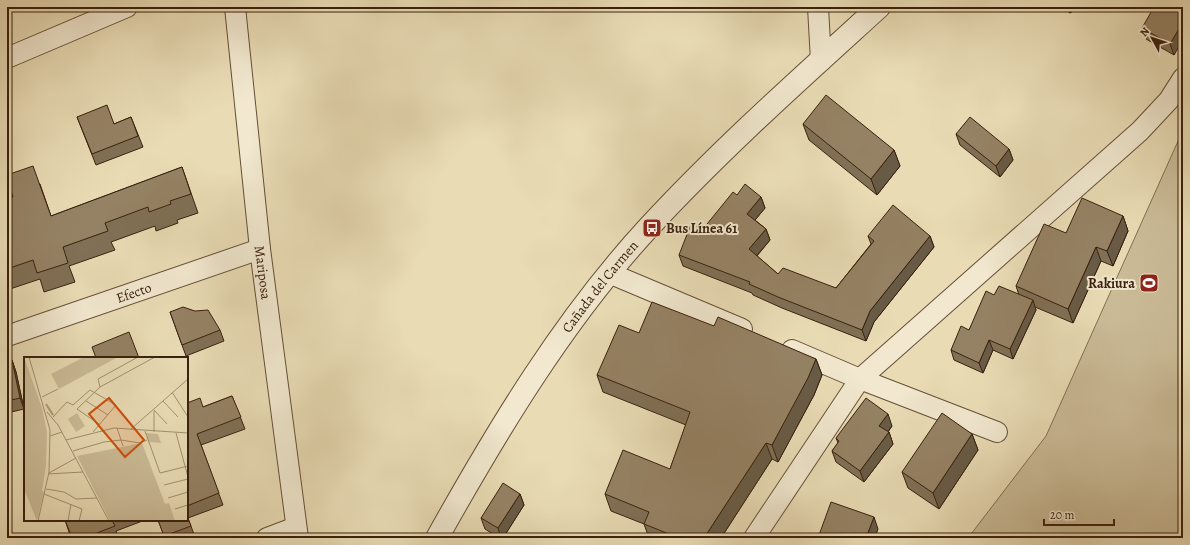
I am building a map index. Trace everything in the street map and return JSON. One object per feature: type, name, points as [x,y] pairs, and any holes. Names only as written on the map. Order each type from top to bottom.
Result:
[{"type":"street","points":[[7,58],[127,7]]},
{"type":"street","name":"Mariposa","points":[[235,7],[260,249],[297,533]]},
{"type":"street","points":[[818,7],[821,61]]},
{"type":"street","name":"Cañada del Carmen","points":[[437,538],[512,408],[609,273],[648,228],[693,181],[879,7]]},
{"type":"street","points":[[754,538],[860,379],[1140,131],[1169,100],[1183,78]]},
{"type":"street","name":"Efecto","points":[[7,336],[260,249]]},
{"type":"street","points":[[609,273],[860,379],[997,432]]},
{"type":"street","points":[[267,538],[297,533]]},
{"type":"shaded area","name":"Rakiura","points":[[1183,130],[1183,538],[968,538],[1046,436]]},
{"type":"building","points":[[1154,7],[1183,7],[1183,22],[1170,44],[1142,28]]},
{"type":"building","points":[[826,95],[894,150],[871,179],[803,124]]},
{"type":"building","points":[[107,105],[114,124],[131,117],[138,136],[92,154],[77,117]]},
{"type":"building","points":[[970,117],[1009,149],[996,166],[956,134]]},
{"type":"building","points":[[33,166],[51,216],[182,167],[191,194],[170,201],[171,204],[149,212],[148,207],[105,223],[108,231],[63,247],[68,263],[37,273],[33,260],[7,269],[7,199],[13,197],[7,175]]},
{"type":"building","points":[[745,184],[761,197],[747,214],[766,229],[749,249],[778,274],[783,268],[836,288],[874,241],[868,236],[893,205],[930,236],[870,311],[862,330],[778,297],[749,284],[750,282],[679,255],[691,224],[703,229],[733,192],[737,195]]},
{"type":"building","points":[[1082,198],[1123,216],[1107,251],[1096,247],[1068,309],[1016,286],[1044,224],[1066,233]]},
{"type":"building","points":[[999,286],[1033,300],[1010,349],[989,340],[979,363],[951,350],[961,326],[969,330],[986,291],[994,295]]},
{"type":"building","points":[[652,302],[714,326],[718,317],[816,359],[808,378],[772,445],[766,443],[704,538],[679,538],[644,524],[649,512],[605,494],[623,450],[670,469],[690,412],[597,375],[619,325],[639,333]]},
{"type":"building","points":[[183,307],[195,311],[208,310],[220,330],[182,345],[170,312]]},
{"type":"building","points":[[129,332],[139,357],[96,357],[92,347]]},
{"type":"building","points":[[12,360],[20,398],[7,401],[7,362]]},
{"type":"building","points":[[232,396],[241,417],[197,434],[219,493],[188,506],[188,403],[200,398],[203,407]]},
{"type":"building","points":[[866,398],[888,414],[879,426],[889,432],[860,471],[832,451],[839,441],[836,438]]},
{"type":"building","points":[[942,413],[972,434],[933,493],[902,472]]},
{"type":"building","points":[[503,483],[520,494],[498,528],[481,518]]},
{"type":"building","points":[[831,502],[874,517],[866,538],[818,538]]},
{"type":"building","points":[[188,518],[191,526],[164,536],[158,521],[188,521]]},
{"type":"building","points":[[65,521],[112,521],[115,526],[84,538],[72,538]]},
{"type":"building","points":[[522,535],[528,538],[520,538]]},
{"type":"building","points":[[798,535],[807,538],[797,538]]},
{"type":"place","name":"Bus Línea 61","points":[[652,228]]},
{"type":"place","name":"Rakiura","points":[[1149,283]]}]
